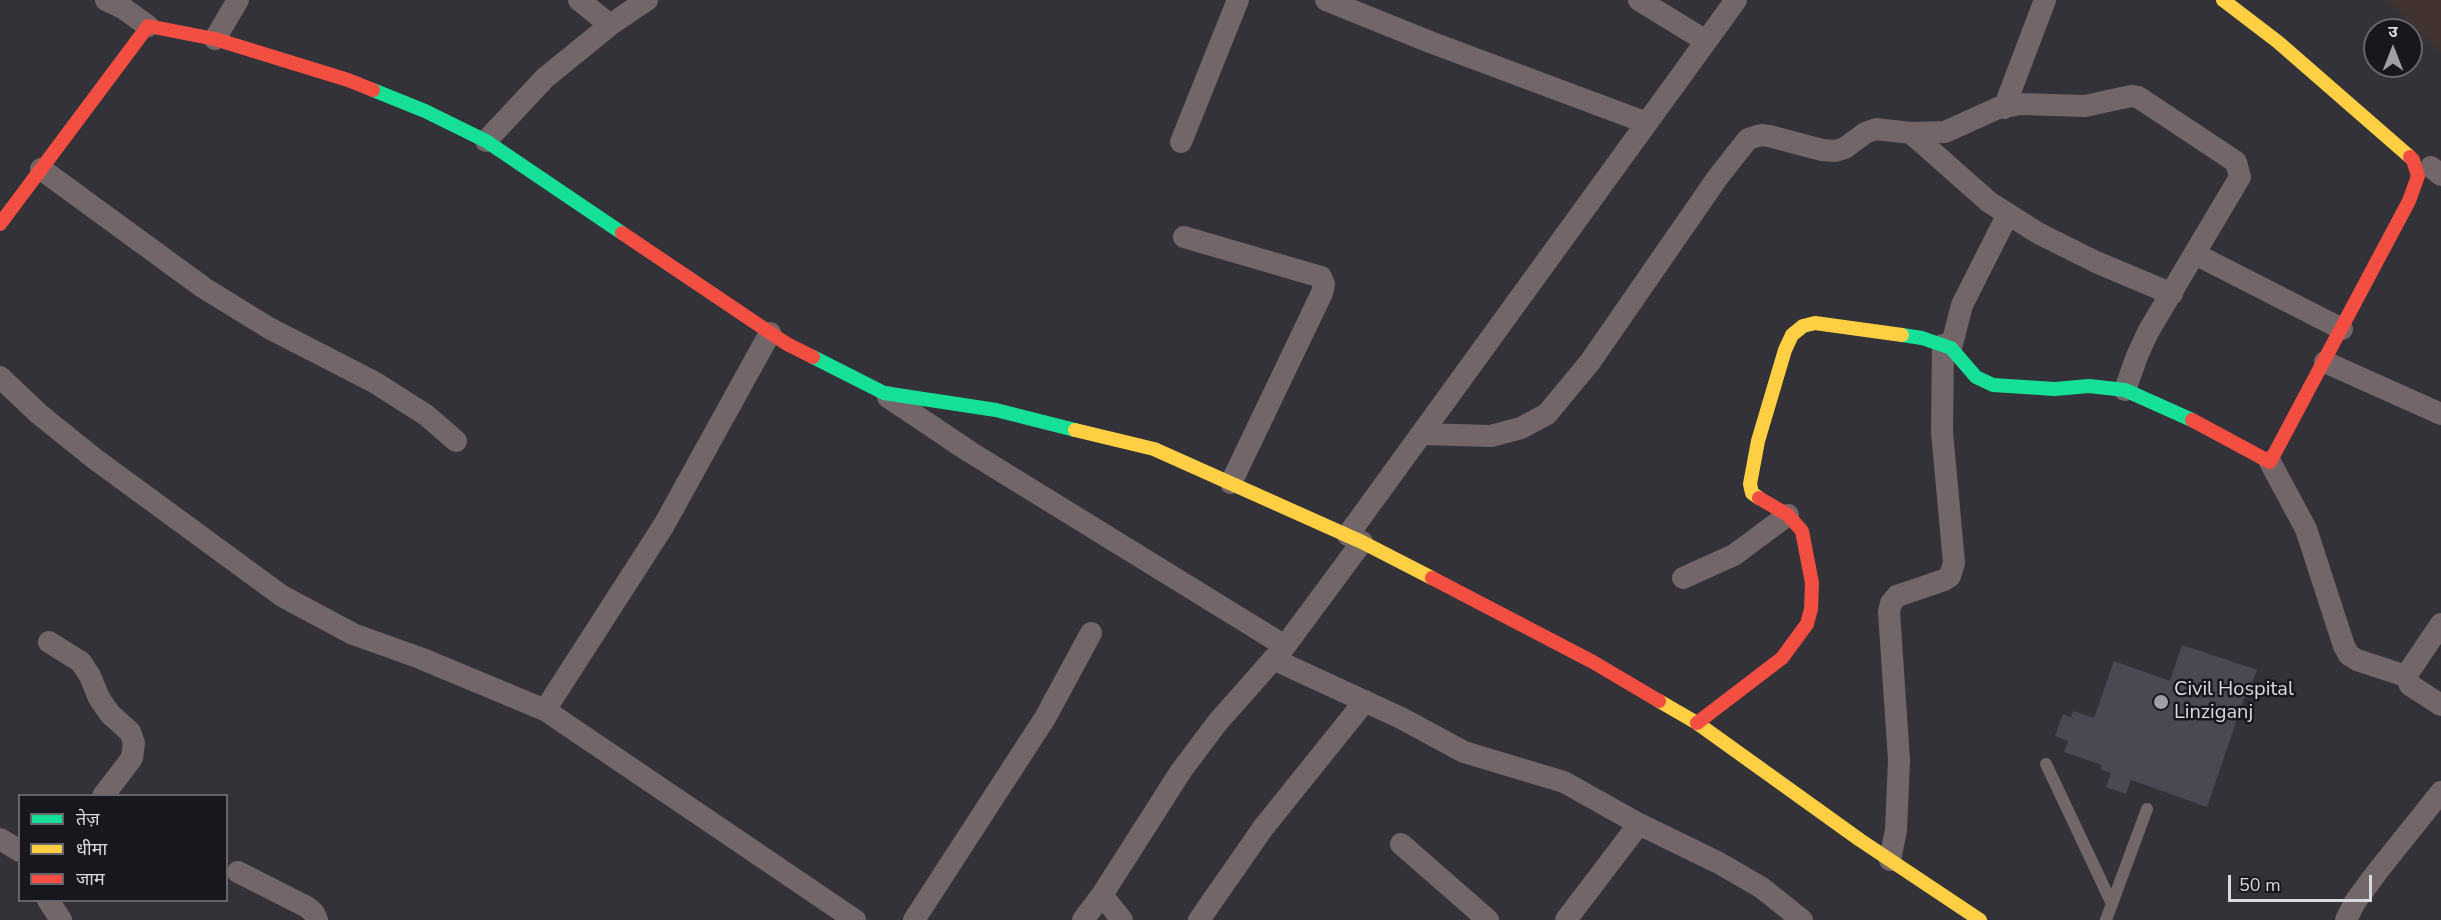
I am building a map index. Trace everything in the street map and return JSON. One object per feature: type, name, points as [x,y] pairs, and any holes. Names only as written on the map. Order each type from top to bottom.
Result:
[{"type":"street","points":[[106,0],[123,8],[148,26],[215,39],[348,80],[425,111],[486,141],[787,344],[877,390],[996,410],[1154,449],[1355,538],[1593,662],[1696,723],[1890,860],[1954,913],[1980,920]]},
{"type":"street","points":[[215,39],[238,0]]},
{"type":"street","points":[[579,0],[610,26]]},
{"type":"street","points":[[486,141],[545,78],[610,26],[647,0]]},
{"type":"street","points":[[1181,142],[1238,0]]},
{"type":"street","points":[[1326,0],[1430,42],[1647,123]]},
{"type":"street","points":[[1639,0],[1706,41]]},
{"type":"street","points":[[1083,920],[1102,895],[1181,771],[1217,723],[1279,653],[1421,434],[1736,0]]},
{"type":"street","points":[[2004,108],[2045,0]]},
{"type":"street","points":[[2223,0],[2296,58],[2413,160],[2418,176],[2409,201],[2270,462]]},
{"type":"street","points":[[0,224],[148,26]]},
{"type":"street","points":[[1421,434],[1491,436],[1521,428],[1547,414],[1590,362],[1718,177],[1748,139],[1761,135],[1769,136],[1822,150],[1835,151],[1845,148],[1864,133],[1876,129],[1911,133],[1945,132],[2004,108],[2021,104],[2085,106],[2122,97],[2138,97],[2236,162],[2241,177],[2148,332],[2125,390]]},
{"type":"street","points":[[1911,133],[1989,202],[2008,214],[2096,262],[2172,294]]},
{"type":"street","points":[[41,169],[204,288],[269,328],[374,382],[426,415],[456,441]]},
{"type":"street","points":[[1890,860],[1896,830],[1899,760],[1889,612],[1891,603],[1897,596],[1950,576],[1954,563],[1942,432],[1947,346],[1962,305],[2008,214]]},
{"type":"street","points":[[1184,237],[1321,278],[1324,285],[1231,483]]},
{"type":"street","points":[[2195,254],[2342,329]]},
{"type":"street","points":[[1696,723],[1782,658],[1807,624],[1811,609],[1812,583],[1802,531],[1788,515],[1752,493],[1750,484],[1758,441],[1785,350],[1792,335],[1803,326],[1815,323],[1922,338],[1947,346],[1976,377],[1993,385],[2055,389],[2089,386],[2125,390],[2184,416],[2270,462],[2306,529],[2343,646],[2349,655],[2357,660],[2406,676],[2410,685],[2441,705]]},
{"type":"street","points":[[545,710],[664,525],[770,333]]},
{"type":"street","points":[[2325,362],[2441,414]]},
{"type":"street","points":[[0,377],[39,414],[95,459],[282,596],[353,634],[420,658],[545,710],[855,920]]},
{"type":"street","points":[[877,390],[970,453],[1279,653],[1464,752],[1564,782],[1639,824],[1719,863],[1753,883],[1802,920]]},
{"type":"street","points":[[1683,578],[1734,555],[1788,515]]},
{"type":"street","points":[[2406,676],[2441,624]]},
{"type":"street","points":[[914,920],[1045,718],[1091,633]]},
{"type":"street","points":[[49,642],[81,662],[99,698],[110,714],[130,732],[134,743],[132,758],[104,794]]},
{"type":"street","points":[[1199,920],[1263,828],[1365,701]]},
{"type":"street","points":[[2346,920],[2355,902],[2371,880],[2441,792]]},
{"type":"street","points":[[1566,920],[1639,824]]},
{"type":"street","points":[[0,839],[18,850]]},
{"type":"street","points":[[1401,844],[1488,920]]},
{"type":"street","points":[[238,872],[307,907],[315,914],[317,920]]},
{"type":"street","points":[[1102,895],[1122,920]]},
{"type":"street","points":[[49,902],[61,920]]},
{"type":"lane","points":[[2046,764],[2112,904]]},
{"type":"lane","points":[[2106,920],[2148,809]]},
{"type":"shaded area","points":[[2387,0],[2441,0],[2441,53],[2423,35],[2423,18],[2405,18]]},
{"type":"building","points":[[2182,645],[2257,670],[2250,688],[2248,687],[2207,807],[2131,780],[2126,794],[2106,787],[2111,773],[2100,769],[2102,765],[2064,752],[2068,741],[2055,736],[2063,714],[2071,717],[2073,711],[2094,718],[2114,661],[2170,681]]},
{"type":"traffic: fast","points":[[373,90],[425,111],[486,141],[622,233]]},
{"type":"traffic: fast","points":[[1902,335],[1922,338],[1951,348],[1976,377],[1993,385],[2055,389],[2089,386],[2125,390],[2192,420]]},
{"type":"traffic: fast","points":[[813,357],[884,393],[996,410],[1075,430]]},
{"type":"traffic: slow","points":[[2223,0],[2278,42],[2410,157]]},
{"type":"traffic: slow","points":[[1759,498],[1752,493],[1750,484],[1758,441],[1785,350],[1792,335],[1803,326],[1815,323],[1902,335]]},
{"type":"traffic: slow","points":[[1075,430],[1154,449],[1362,542],[1432,578]]},
{"type":"traffic: slow","points":[[1659,701],[1697,723],[1860,840],[1980,920]]},
{"type":"traffic: jam","points":[[0,224],[148,26],[215,39],[348,80],[373,90]]},
{"type":"traffic: jam","points":[[2192,420],[2270,462],[2409,201],[2418,176],[2410,157]]},
{"type":"traffic: jam","points":[[622,233],[787,344],[813,357]]},
{"type":"traffic: jam","points":[[1697,723],[1782,658],[1807,624],[1811,609],[1812,583],[1802,531],[1788,515],[1759,498]]},
{"type":"traffic: jam","points":[[1432,578],[1593,662],[1659,701]]},
{"type":"place","name":"Civil Hospital Linziganj","points":[[2161,702]]}]
